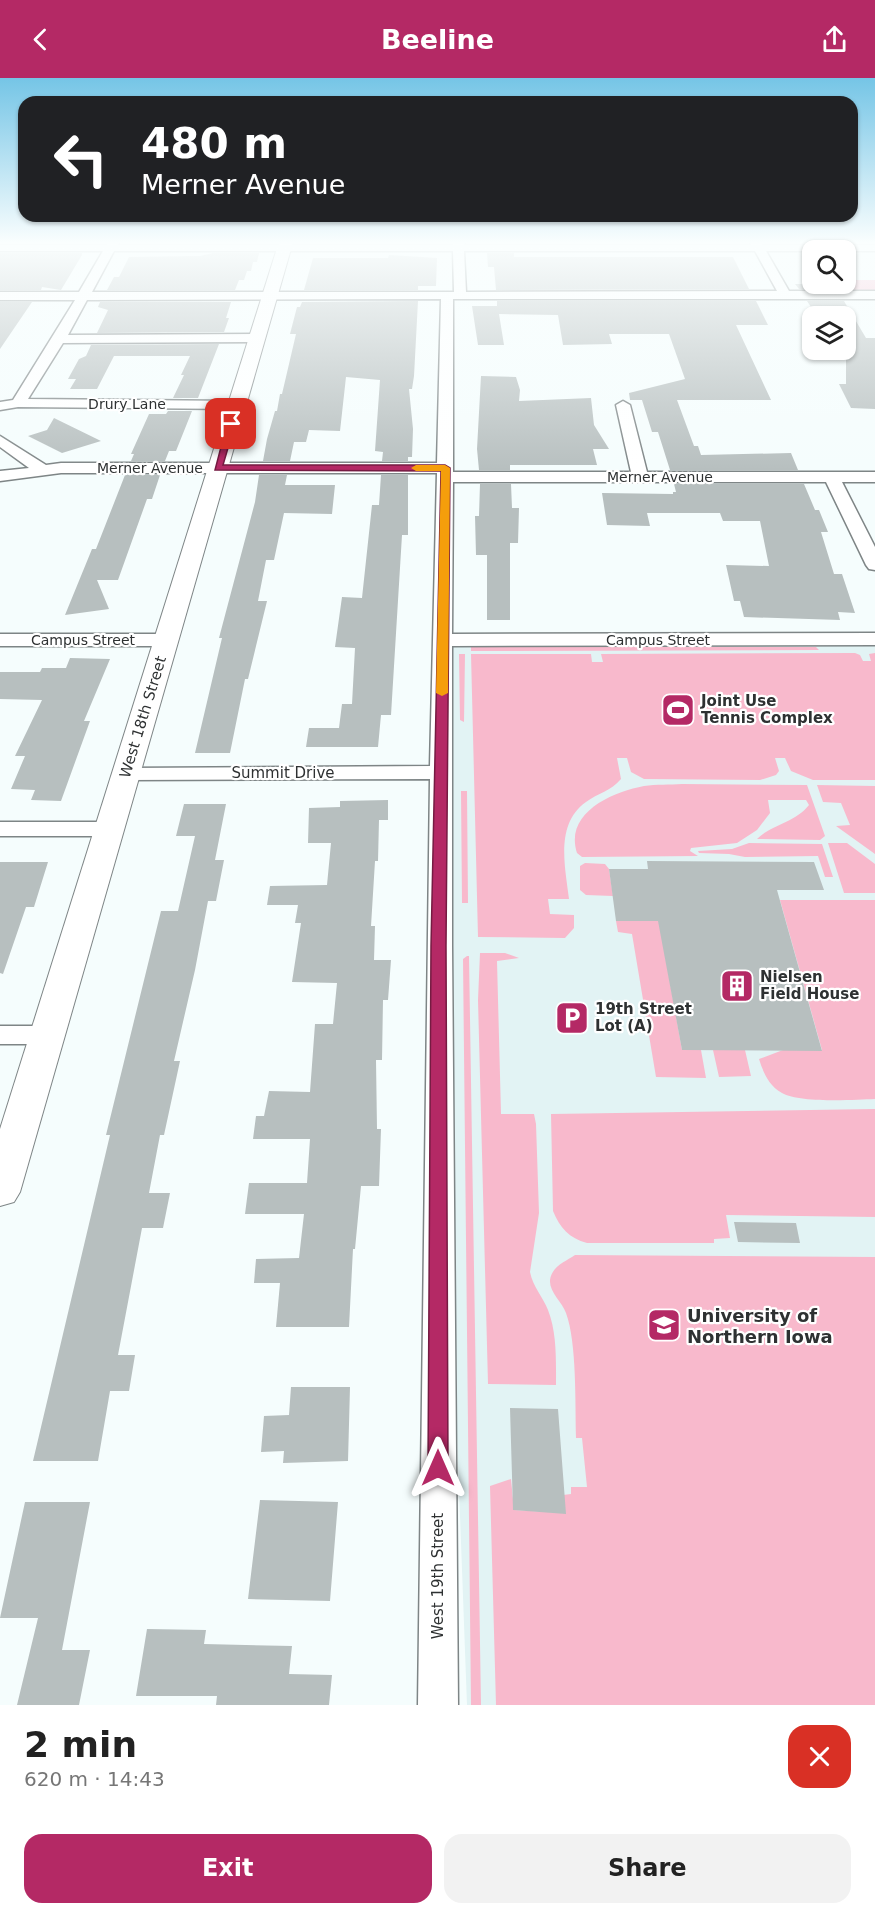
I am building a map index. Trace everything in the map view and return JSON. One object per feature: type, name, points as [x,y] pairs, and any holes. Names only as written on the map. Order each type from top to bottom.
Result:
[{"type":"main road","name":"West 18th Street","points":[[0,1192],[263,318]]},
{"type":"street","points":[[18,403],[71,318]]},
{"type":"street","name":"West 19th Street","points":[[438,1705],[439,946],[442,640],[445,472],[453,318]]},
{"type":"street","points":[[59,339],[257,338]]},
{"type":"street","name":"Drury Lane","points":[[0,406],[18,403],[237,405]]},
{"type":"street","points":[[623,405],[640,477]]},
{"type":"street","points":[[0,440],[41,470]]},
{"type":"street","name":"Merner Avenue","points":[[0,476],[41,470],[218,468],[640,477],[875,477]]},
{"type":"street","points":[[832,477],[875,564]]},
{"type":"street","name":"Campus Street","points":[[442,640],[875,639]]},
{"type":"street","name":"Campus Street","points":[[0,640],[166,640]]},
{"type":"street","name":"Summit Drive","points":[[126,774],[441,772]]},
{"type":"street","points":[[0,829],[109,829]]},
{"type":"street","points":[[0,1035],[47,1035]]},
{"type":"shaded area","name":"University of Northern Iowa","points":[[875,639],[875,1705],[467,1705],[439,946],[442,653],[452,644]]},
{"type":"shaded area","points":[[471,647],[816,647],[819,650],[471,651]]},
{"type":"shaded area","points":[[855,653],[860,655],[863,661],[871,661],[869,654],[875,653],[875,780],[813,780],[791,771],[785,758],[775,758],[779,771],[776,775],[760,780],[644,779],[631,772],[627,758],[617,758],[621,779],[586,802],[576,811],[570,822],[564,846],[569,899],[548,899],[550,914],[574,915],[574,928],[565,938],[478,937],[471,654],[591,654],[592,662],[603,662],[601,654]]},
{"type":"shaded area","points":[[459,654],[465,654],[464,722],[460,720]]},
{"type":"shaded area","points":[[649,785],[807,785],[825,836],[820,840],[757,839],[769,830],[797,816],[809,805],[806,800],[768,800],[770,813],[757,830],[737,843],[691,848],[690,851],[698,856],[582,857],[577,853],[575,839],[577,826],[584,816],[605,799]]},
{"type":"shaded area","points":[[817,785],[875,786],[875,854],[836,826],[850,825],[841,803],[823,802]]},
{"type":"shaded area","points":[[461,791],[467,791],[468,903],[462,903]]},
{"type":"shaded area","points":[[749,843],[822,844],[833,877],[825,877],[818,856],[745,857],[699,853],[698,851],[732,849]]},
{"type":"shaded area","points":[[828,843],[847,843],[875,864],[875,893],[844,893]]},
{"type":"shaded area","points":[[585,863],[605,864],[609,869],[613,896],[586,895],[580,890],[580,866]]},
{"type":"shaded area","points":[[780,900],[875,900],[875,1099],[827,1100],[790,1096],[773,1087],[765,1074],[759,1059],[783,1050],[822,1050]]},
{"type":"shaded area","points":[[616,921],[659,921],[682,1050],[701,1050],[706,1078],[656,1077],[632,934],[618,932]]},
{"type":"shaded area","points":[[480,953],[505,953],[519,958],[497,961],[501,1114],[534,1114],[539,1213],[530,1272],[548,1310],[553,1328],[556,1385],[488,1384],[478,1000]]},
{"type":"shaded area","points":[[469,956],[481,1705],[471,1705],[463,959]]},
{"type":"shaded area","points":[[713,1050],[745,1050],[751,1076],[719,1077]]},
{"type":"shaded area","points":[[875,1109],[875,1217],[726,1215],[730,1238],[714,1239],[714,1243],[587,1243],[566,1231],[553,1211],[551,1114]]},
{"type":"shaded area","points":[[575,1255],[875,1257],[875,1705],[496,1705],[490,1486],[511,1479],[514,1510],[565,1513],[563,1495],[571,1494],[571,1487],[587,1487],[582,1438],[576,1438],[575,1374],[570,1326],[566,1313],[550,1284],[553,1271]]},
{"type":"building","points":[[0,318],[21,318],[0,349]]},
{"type":"building","points":[[104,318],[229,318],[224,332],[97,333]]},
{"type":"building","points":[[294,318],[417,318],[414,376],[412,389],[409,389],[413,429],[412,457],[408,457],[408,461],[382,461],[383,452],[375,451],[380,380],[346,377],[340,431],[309,430],[306,442],[294,442],[290,461],[263,461],[296,334],[290,334]]},
{"type":"building","points":[[474,318],[500,318],[504,345],[478,345]]},
{"type":"building","points":[[558,318],[764,318],[768,325],[736,325],[771,400],[677,400],[694,446],[698,446],[701,455],[791,453],[798,470],[670,470],[658,432],[652,432],[642,400],[630,400],[629,393],[685,379],[669,334],[609,334],[612,344],[563,345]]},
{"type":"building","points":[[856,321],[866,338],[875,338],[875,409],[851,408],[839,384],[846,384],[846,360],[856,360]]},
{"type":"building","points":[[219,344],[198,398],[173,398],[190,356],[114,356],[97,389],[70,389],[76,379],[68,379],[79,359],[86,356],[91,345]]},
{"type":"building","points":[[481,376],[516,377],[520,390],[519,401],[591,398],[594,425],[609,449],[593,449],[597,465],[510,465],[510,470],[479,470],[477,449]]},
{"type":"building","points":[[168,411],[192,411],[176,451],[169,451],[165,461],[131,461],[134,454],[131,454],[149,414],[166,414]]},
{"type":"building","points":[[54,418],[101,441],[62,453],[28,436],[47,430]]},
{"type":"building","points":[[125,475],[160,475],[152,499],[147,499],[118,580],[97,580],[109,609],[65,615],[92,549],[96,549]]},
{"type":"building","points":[[259,475],[287,475],[285,485],[335,485],[332,514],[284,513],[274,560],[266,560],[258,601],[267,601],[248,679],[245,679],[230,753],[195,753],[222,638],[219,638],[255,502]]},
{"type":"building","points":[[381,475],[408,475],[408,535],[402,535],[391,715],[381,715],[378,747],[306,747],[309,728],[339,728],[342,704],[352,704],[355,648],[335,647],[342,597],[362,598],[372,505],[379,505]]},
{"type":"building","points":[[480,484],[511,484],[512,508],[519,508],[518,543],[510,543],[510,620],[487,620],[487,555],[476,555],[475,516],[479,516]]},
{"type":"building","points":[[674,484],[804,484],[828,532],[821,532],[834,574],[842,574],[855,613],[838,612],[840,620],[744,617],[740,601],[734,601],[726,565],[769,566],[760,521],[723,521],[720,513],[647,513],[650,526],[607,525],[602,493],[673,494],[676,492]]},
{"type":"building","points":[[70,658],[110,659],[84,721],[90,721],[61,801],[31,800],[35,790],[11,789],[25,756],[15,756],[42,700],[0,699],[0,672],[40,672],[42,668],[66,668]]},
{"type":"building","points":[[388,800],[388,820],[379,820],[378,861],[375,861],[371,926],[375,926],[374,960],[391,960],[388,1000],[383,1000],[382,1060],[376,1060],[377,1129],[381,1129],[379,1186],[361,1186],[355,1249],[353,1249],[349,1327],[276,1327],[280,1283],[254,1283],[256,1259],[299,1258],[304,1214],[245,1214],[249,1183],[307,1183],[310,1139],[253,1139],[256,1116],[264,1116],[269,1091],[310,1092],[315,1024],[333,1024],[337,983],[292,982],[301,923],[295,923],[298,905],[267,905],[270,886],[327,885],[331,843],[308,843],[309,808],[340,807],[340,801]]},
{"type":"building","points":[[184,804],[226,804],[215,860],[224,860],[216,901],[208,901],[174,1061],[180,1061],[164,1135],[160,1135],[149,1193],[170,1193],[163,1228],[142,1228],[118,1355],[135,1355],[129,1391],[110,1391],[98,1461],[33,1461],[110,1135],[106,1135],[161,911],[178,911],[195,836],[176,836]]},
{"type":"building","name":"Nielsen Field House","points":[[647,861],[814,862],[824,890],[777,890],[822,1051],[682,1050],[658,921],[616,921],[609,869],[648,869]]},
{"type":"building","points":[[0,862],[48,862],[34,907],[26,907],[3,974],[0,973]]},
{"type":"building","points":[[734,1222],[796,1223],[800,1243],[738,1242]]},
{"type":"building","points":[[291,1387],[350,1387],[348,1461],[283,1463],[284,1451],[261,1452],[264,1416],[289,1415]]},
{"type":"building","points":[[510,1408],[558,1409],[566,1514],[513,1510]]},
{"type":"building","points":[[260,1500],[338,1502],[330,1601],[248,1599]]},
{"type":"building","points":[[25,1502],[90,1502],[62,1650],[90,1650],[79,1705],[17,1705],[38,1618],[0,1618]]},
{"type":"building","points":[[147,1629],[206,1630],[204,1644],[292,1646],[289,1674],[332,1675],[329,1705],[216,1705],[217,1696],[136,1696]]},
{"type":"slow traffic","points":[[416,468],[445,468],[442,693]]},
{"type":"place","name":"Joint Use Tennis Complex","points":[[678,710]]},
{"type":"place","name":"Nielsen Field House","points":[[737,986]]},
{"type":"place","name":"19th Street Lot (A)","points":[[572,1018]]},
{"type":"place","name":"University of Northern Iowa","points":[[664,1325]]},
{"type":"route","points":[[231,424],[218,468],[445,468],[439,946],[438,1468]]}]
